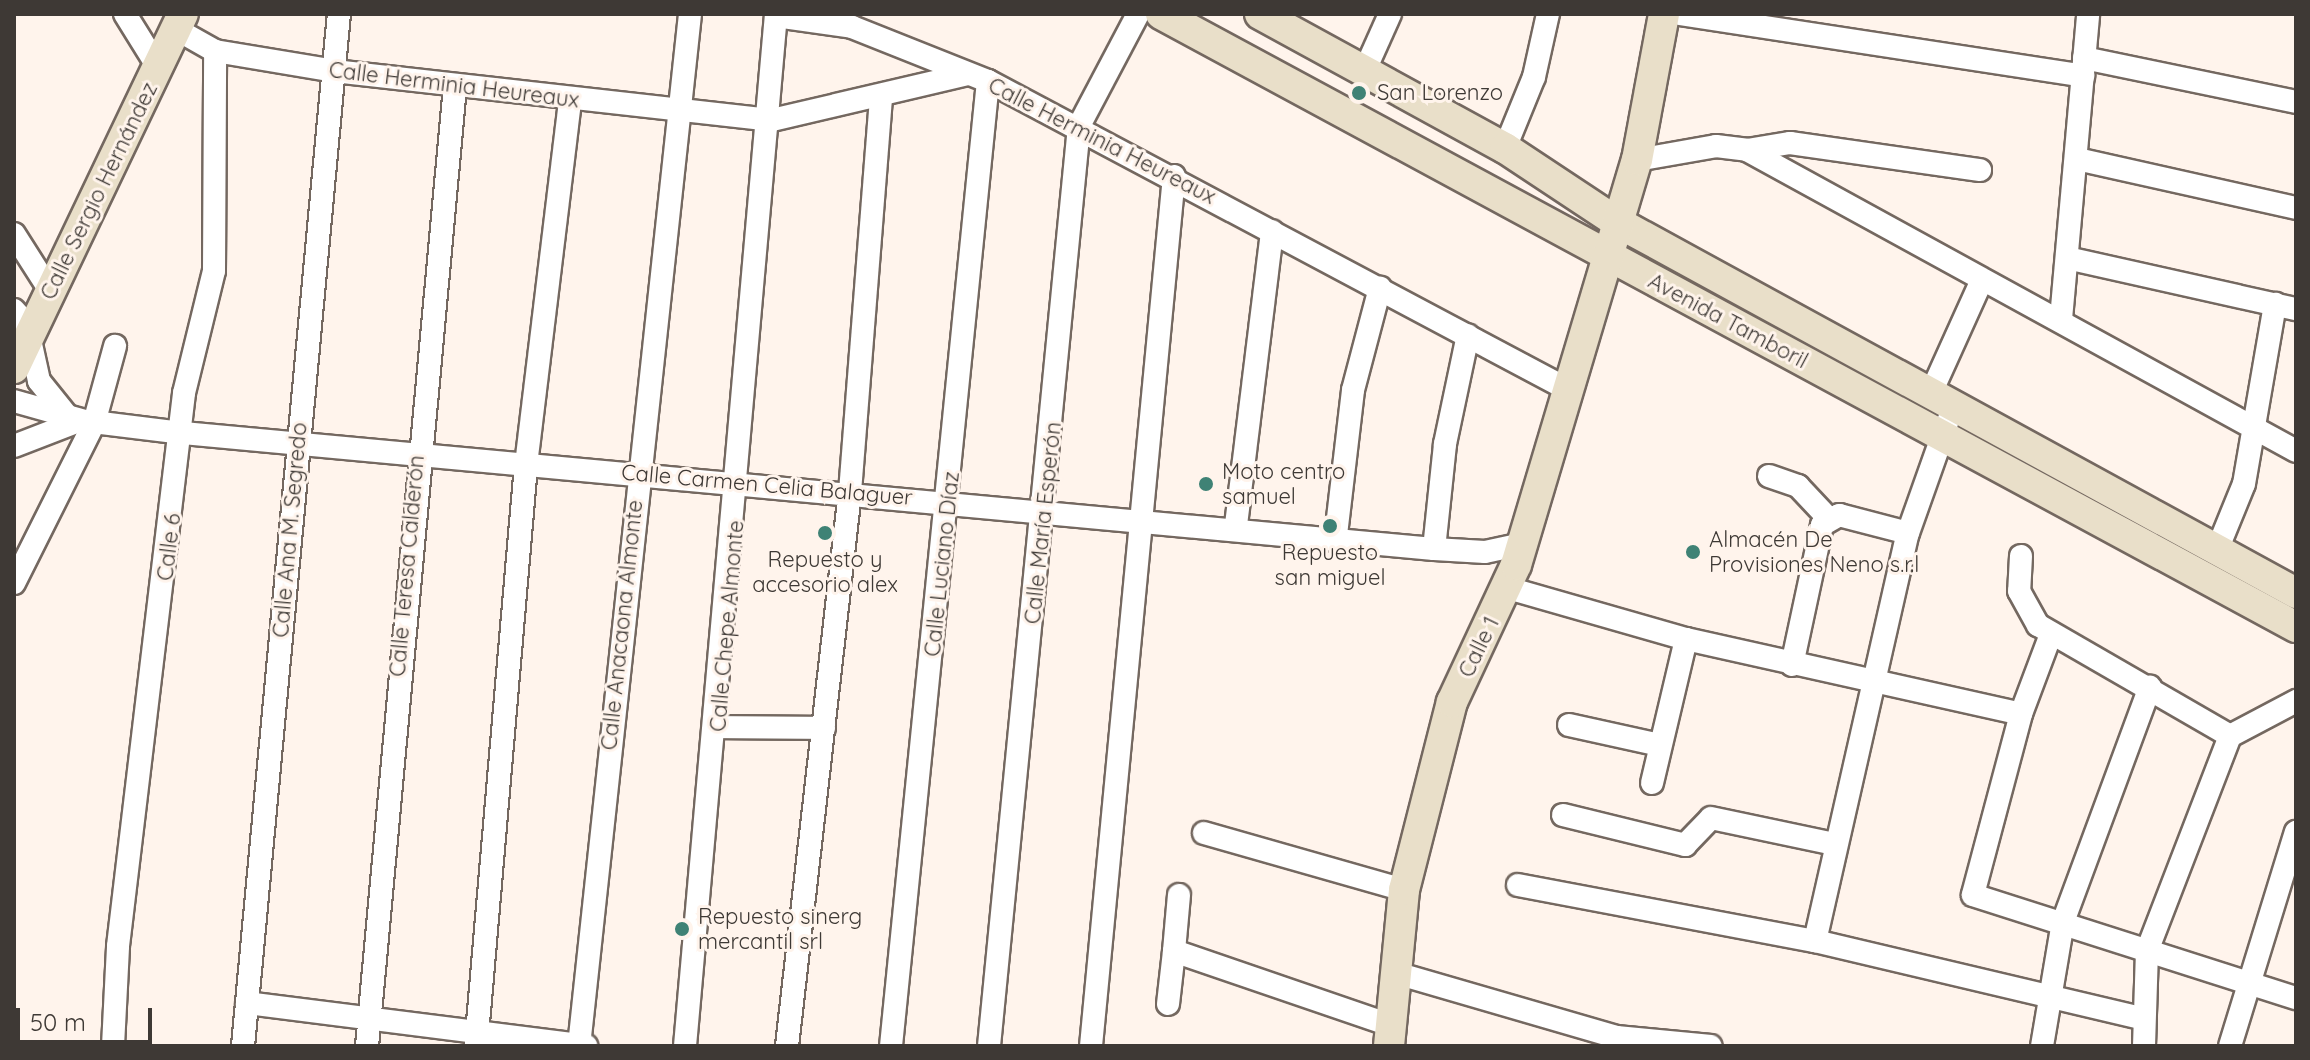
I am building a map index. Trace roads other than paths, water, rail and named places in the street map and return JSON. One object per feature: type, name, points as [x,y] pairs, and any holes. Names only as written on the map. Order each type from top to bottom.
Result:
[{"type":"main road","name":"Avenida Tamboril","points":[[1161,14],[2296,627]]},
{"type":"main road","name":"Calle 1","points":[[1390,1035],[1404,890],[1452,702],[1508,588],[1522,544],[1637,160],[1664,14]]},
{"type":"main road","name":"Avenida Tamboril","points":[[1264,15],[1505,148],[1617,222],[2296,593]]},
{"type":"main road","name":"Calle Sergio Hernández","points":[[14,368],[25,325],[51,292],[179,21]]},
{"type":"street","points":[[125,14],[158,67]]},
{"type":"street","name":"Calle Ana M. Segredo","points":[[243,1046],[339,14]]},
{"type":"street","name":"Calle Anacaona Almonte","points":[[581,1045],[676,109],[690,14]]},
{"type":"street","name":"Calle María Esperón","points":[[989,1046],[1045,510],[1079,126],[1138,14]]},
{"type":"street","points":[[1365,70],[1390,14]]},
{"type":"street","points":[[1505,148],[1534,77],[1548,14]]},
{"type":"street","points":[[1680,14],[2084,67],[2296,102]]},
{"type":"street","points":[[2061,319],[2088,14]]},
{"type":"street","points":[[776,15],[852,27],[978,78]]},
{"type":"street","name":"Calle Chepe Almonte","points":[[685,1046],[718,727],[772,120],[776,15]]},
{"type":"street","name":"Calle Herminia Heureaux","points":[[179,21],[215,51],[334,71],[570,100],[772,120],[978,78],[1174,176],[1567,389]]},
{"type":"street","name":"Calle 6","points":[[113,1046],[118,946],[183,433],[184,393],[214,271],[215,51]]},
{"type":"street","name":"Calle Luciano Díaz","points":[[891,1046],[949,501],[978,78]]},
{"type":"street","name":"Calle Teresa Calderón","points":[[367,1046],[416,454],[455,86]]},
{"type":"street","points":[[787,1046],[850,492],[881,99]]},
{"type":"street","points":[[477,1039],[526,465],[570,100]]},
{"type":"street","points":[[1637,160],[1716,146],[1747,150],[1790,143],[1980,170]]},
{"type":"street","points":[[1747,150],[1982,280],[2061,319],[2296,451]]},
{"type":"street","points":[[2077,159],[2296,208]]},
{"type":"street","points":[[1091,1046],[1136,518],[1174,176]]},
{"type":"street","points":[[1236,525],[1272,231]]},
{"type":"street","points":[[14,234],[51,292]]},
{"type":"street","points":[[2067,258],[2286,307],[2240,499],[2217,550]]},
{"type":"street","points":[[1815,941],[1834,844],[1908,533],[1942,436],[1942,401],[1982,280]]},
{"type":"street","points":[[1336,535],[1353,390],[1380,288]]},
{"type":"street","points":[[25,325],[39,381],[83,420]]},
{"type":"street","points":[[1434,549],[1445,444],[1468,335]]},
{"type":"street","points":[[14,583],[115,346]]},
{"type":"street","name":"Calle Carmen Celia Balaguer","points":[[14,401],[83,420],[183,433],[1236,525],[1434,549],[1485,552],[1522,544]]},
{"type":"street","points":[[14,446],[83,420]]},
{"type":"street","points":[[1769,476],[1798,486],[1828,518],[1908,533]]},
{"type":"street","points":[[1792,665],[1828,518]]},
{"type":"street","points":[[2021,556],[2026,609],[2051,634],[2150,687],[2230,736]]},
{"type":"street","points":[[1508,588],[1686,639],[2021,714]]},
{"type":"street","points":[[2051,634],[2021,714],[1973,895],[2296,998]]},
{"type":"street","points":[[1652,783],[1686,639]]},
{"type":"street","points":[[2042,1046],[2063,922],[2150,687]]},
{"type":"street","points":[[2144,1046],[2147,951],[2230,736],[2296,701]]},
{"type":"street","points":[[1569,725],[1660,745]]},
{"type":"street","points":[[718,727],[824,728]]},
{"type":"street","points":[[1563,815],[1685,845],[1711,818],[1834,844]]},
{"type":"street","points":[[2230,1046],[2296,832]]},
{"type":"street","points":[[1204,833],[1404,890]]},
{"type":"street","points":[[1518,885],[1815,941],[2144,1019]]},
{"type":"street","points":[[1168,1004],[1179,895]]},
{"type":"street","points":[[1174,951],[1390,1035]]},
{"type":"street","points":[[1396,973],[1617,1037],[1711,1046]]},
{"type":"street","points":[[247,1003],[370,1017],[477,1039],[581,1045]]},
{"type":"place","name":"San Lorenzo","points":[[1359,93]]},
{"type":"place","name":"Moto centro samuel","points":[[1206,484]]},
{"type":"place","name":"Repuesto san miguel","points":[[1330,526]]},
{"type":"place","name":"Repuesto y accesorio alex","points":[[825,533]]},
{"type":"place","name":"Almacén De Provisiones Neno s.r.l","points":[[1693,552]]},
{"type":"place","name":"Repuesto sinerg mercantil srl","points":[[682,929]]}]
